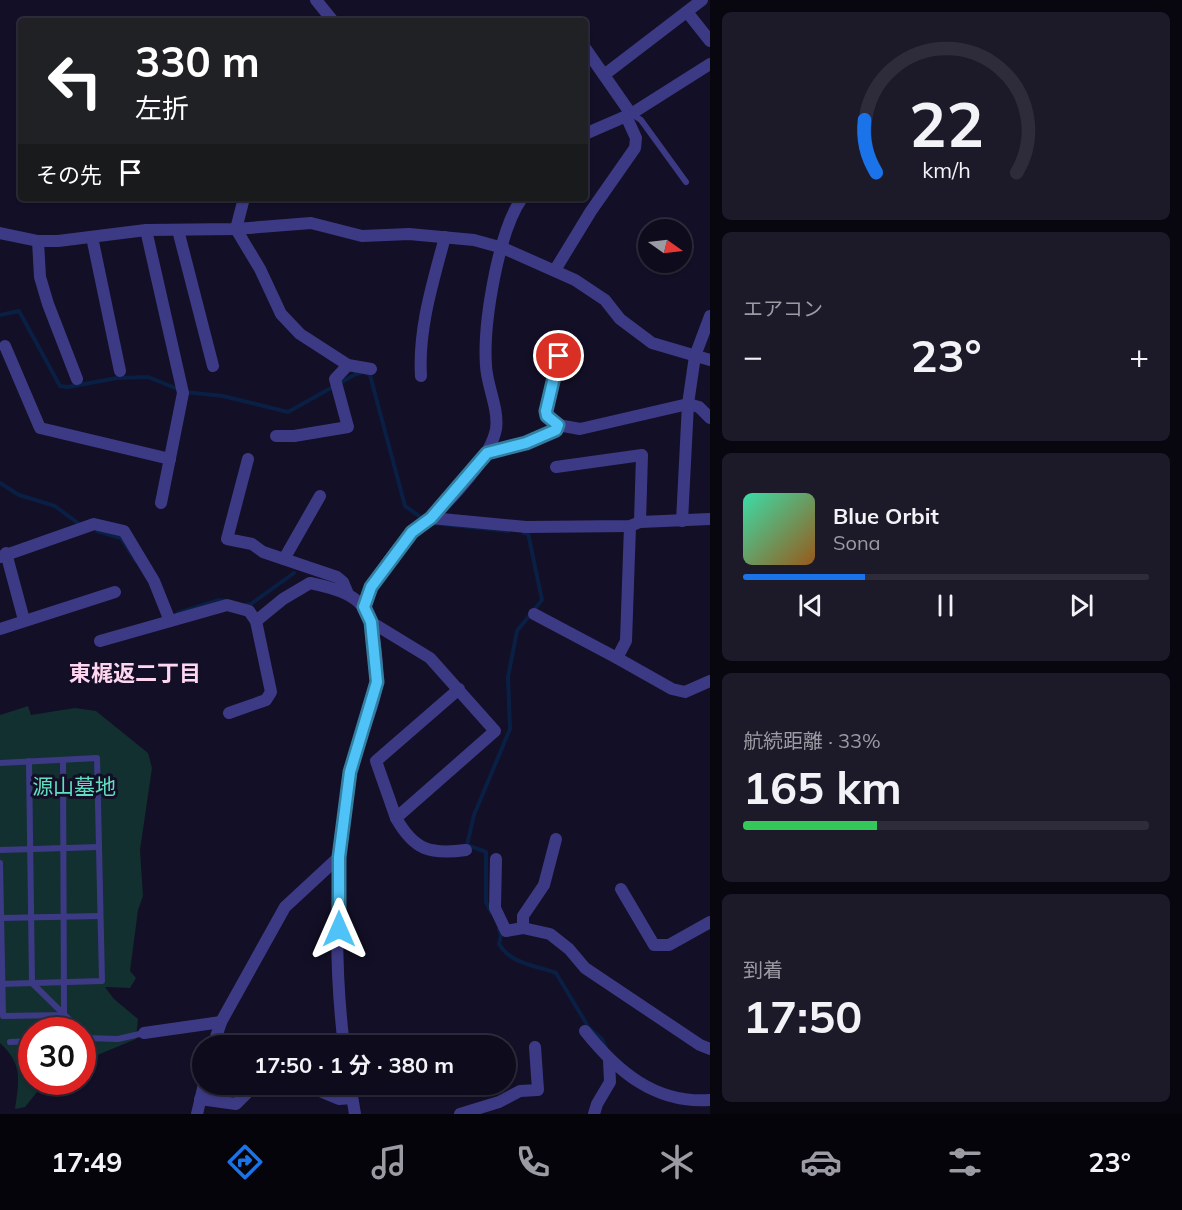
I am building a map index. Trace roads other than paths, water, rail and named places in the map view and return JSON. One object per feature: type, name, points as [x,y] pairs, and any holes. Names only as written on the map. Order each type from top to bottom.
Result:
[{"type":"street","points":[[315,0],[330,18]]},
{"type":"street","points":[[604,75],[702,0]]},
{"type":"street","points":[[687,12],[710,41]]},
{"type":"street","points":[[555,270],[591,211],[635,148],[636,138],[628,115],[588,52]]},
{"type":"street","points":[[588,133],[628,115],[710,64]]},
{"type":"street","points":[[243,201],[236,229],[260,269],[281,314],[300,334],[348,365],[371,369]]},
{"type":"street","points":[[364,607],[371,587],[412,532],[431,518],[487,453],[496,429],[486,367],[486,337],[495,272],[515,207],[520,201]]},
{"type":"street","points":[[0,233],[38,241],[146,231],[236,229],[311,223],[362,236],[445,237],[474,240],[503,248],[575,280],[605,300],[620,319],[652,343],[710,360]]},
{"type":"street","points":[[178,230],[213,366]]},
{"type":"street","points":[[146,231],[183,393],[161,503]]},
{"type":"street","points":[[92,237],[120,371]]},
{"type":"street","points":[[421,376],[421,339],[445,237]]},
{"type":"street","points":[[38,241],[40,277],[77,379]]},
{"type":"street","points":[[682,521],[688,404],[694,356],[710,316]]},
{"type":"street","points":[[564,337],[546,411],[547,416],[558,425],[580,429],[688,404],[699,407],[710,418]]},
{"type":"street","points":[[5,346],[40,428],[170,459]]},
{"type":"street","points":[[276,436],[294,436],[348,427],[335,379],[348,365]]},
{"type":"street","points":[[487,453],[526,443],[556,430],[558,425]]},
{"type":"street","points":[[556,467],[642,454],[626,641],[616,658]]},
{"type":"street","points":[[248,459],[227,539],[252,544],[285,559],[337,577],[343,582],[348,594]]},
{"type":"street","points":[[285,559],[320,496]]},
{"type":"street","points":[[431,518],[526,527],[710,519]]},
{"type":"street","points":[[24,620],[3,555],[94,524],[124,531],[154,580],[170,621]]},
{"type":"street","points":[[256,621],[283,599],[310,583],[348,594],[364,607],[371,622],[377,682],[352,761],[339,857],[339,966],[344,1035]]},
{"type":"street","points":[[0,629],[115,592]]},
{"type":"street","points":[[100,641],[227,605],[249,611],[256,621],[272,692],[266,700],[229,713]]},
{"type":"street","points":[[534,614],[672,689],[685,692],[710,681]]},
{"type":"street","points":[[371,622],[430,658],[495,731],[396,818]]},
{"type":"street","points":[[459,688],[376,761],[396,818],[412,842],[422,848],[442,852],[466,850]]},
{"type":"street","points":[[523,928],[524,916],[544,885],[556,839]]},
{"type":"street","points":[[217,1035],[221,1022],[285,907],[339,857]]},
{"type":"street","points":[[496,859],[495,908],[506,931],[523,928],[550,934],[569,949],[585,968],[700,1045],[710,1048]]},
{"type":"street","points":[[621,889],[654,945],[669,945],[710,922]]},
{"type":"street","points":[[144,1033],[221,1022]]},
{"type":"street","points":[[585,1031],[609,1060],[657,1093],[676,1098],[710,1100]]},
{"type":"street","points":[[460,1114],[483,1109],[520,1091],[538,1090],[535,1047]]},
{"type":"street","points":[[594,1114],[610,1082],[609,1060]]},
{"type":"street","points":[[197,1114],[201,1095]]},
{"type":"street","points":[[200,1099],[236,1104],[245,1095]]},
{"type":"street","points":[[329,1095],[339,1099],[351,1098]]},
{"type":"street","points":[[351,1095],[355,1114]]},
{"type":"lane","points":[[628,115],[641,120],[686,183]]},
{"type":"lane","points":[[0,763],[97,758],[102,981],[1,984]]},
{"type":"lane","points":[[63,760],[64,1015]]},
{"type":"lane","points":[[29,761],[32,982],[64,1015]]},
{"type":"lane","points":[[0,850],[99,847]]},
{"type":"lane","points":[[0,863],[3,1016],[64,1015]]},
{"type":"lane","points":[[1,918],[100,916]]},
{"type":"lane","points":[[96,1036],[118,1039],[144,1033]]},
{"type":"lane","points":[[10,1042],[18,1042]]},
{"type":"waterway","points":[[0,315],[19,311],[60,386],[68,387],[117,378],[148,377],[178,389]]},
{"type":"waterway","points":[[185,392],[223,396],[288,412],[356,374],[364,372],[370,375],[405,506],[425,520]]},
{"type":"waterway","points":[[0,483],[19,495],[55,506],[79,524]]},
{"type":"waterway","points":[[432,523],[508,531]]},
{"type":"waterway","points":[[97,531],[121,538],[136,561]]},
{"type":"waterway","points":[[491,912],[486,902],[486,852],[467,845],[474,815],[510,729],[508,677],[517,631],[542,600],[528,533],[524,533]]},
{"type":"waterway","points":[[245,605],[251,604],[294,573]]},
{"type":"waterway","points":[[178,613],[219,600],[226,601]]},
{"type":"waterway","points":[[499,929],[501,935],[499,944],[510,956],[556,973],[589,1028],[602,1039],[606,1048]]},
{"type":"district","name":"東梶返二丁目","points":[[135,673]]},
{"type":"park label","name":"源山墓地","points":[[74,787]]}]
